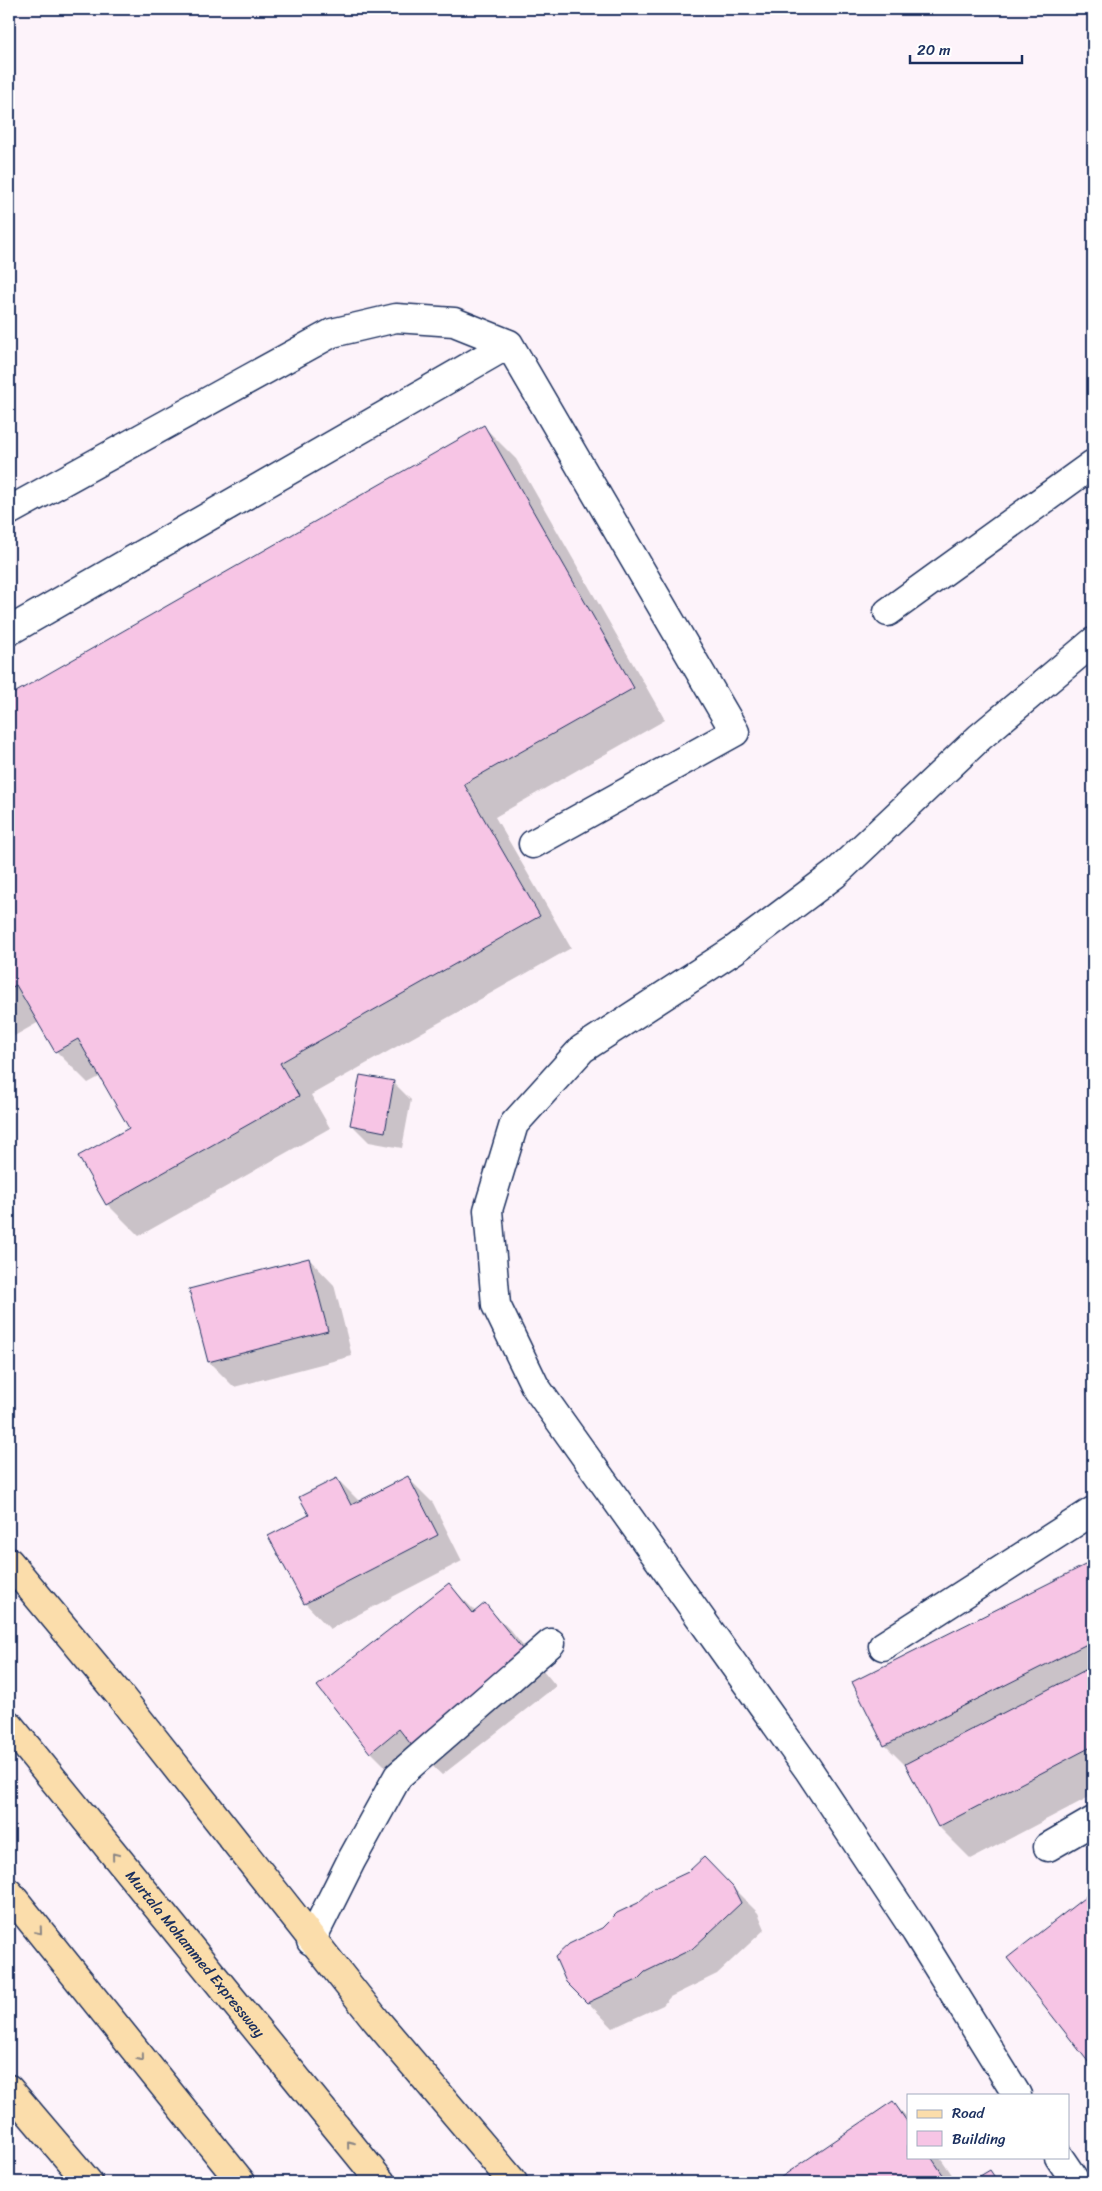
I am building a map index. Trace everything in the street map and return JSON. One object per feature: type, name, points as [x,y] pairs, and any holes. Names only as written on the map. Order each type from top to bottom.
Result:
[{"type":"main road","points":[[9,1562],[116,1692],[311,1940],[513,2182]]},
{"type":"main road","name":"Murtala Mohammed Expressway","points":[[9,1725],[381,2182]]},
{"type":"main road","points":[[9,1893],[241,2182]]},
{"type":"main road","points":[[9,2089],[88,2182]]},
{"type":"street","points":[[9,511],[332,333],[396,318],[454,322],[509,344],[735,732],[533,844]]},
{"type":"street","points":[[9,631],[509,344]]},
{"type":"street","points":[[888,612],[1093,464]]},
{"type":"street","points":[[1016,2094],[916,1932],[808,1769],[535,1386],[496,1305],[488,1210],[514,1124],[582,1049],[734,950],[835,874],[980,737],[1093,642]]},
{"type":"street","points":[[884,1646],[1093,1511]]},
{"type":"street","points":[[311,1940],[351,1861],[398,1776],[551,1643]]},
{"type":"street","points":[[1048,1847],[1093,1820]]},
{"type":"street","points":[[1060,2158],[1076,2182]]},
{"type":"building","points":[[484,425],[634,688],[464,784],[540,916],[280,1063],[299,1096],[106,1205],[78,1156],[129,1128],[78,1039],[55,1052],[16,985],[9,989],[9,696]]},
{"type":"building","points":[[360,1075],[394,1081],[385,1132],[350,1125]]},
{"type":"building","points":[[309,1258],[328,1331],[208,1362],[189,1289]]},
{"type":"building","points":[[408,1476],[438,1535],[304,1604],[268,1536],[309,1515],[299,1497],[337,1478],[351,1505]]},
{"type":"building","points":[[1093,1561],[1093,1641],[884,1746],[852,1682]]},
{"type":"building","points":[[449,1583],[473,1613],[485,1603],[531,1660],[416,1751],[399,1729],[370,1753],[317,1686]]},
{"type":"building","points":[[1093,1666],[1093,1746],[938,1827],[905,1764]]},
{"type":"building","points":[[704,1857],[733,1887],[741,1903],[692,1949],[645,1972],[637,1980],[587,2003],[566,1982],[555,1957],[569,1944],[602,1928],[617,1913],[638,1903],[654,1888],[688,1872]]},
{"type":"building","points":[[1093,1891],[1093,2068],[1007,1958]]},
{"type":"building","points":[[893,2101],[907,2122],[907,2158],[932,2158],[948,2182],[774,2182]]},
{"type":"building","points":[[990,2170],[998,2182],[970,2182]]}]
